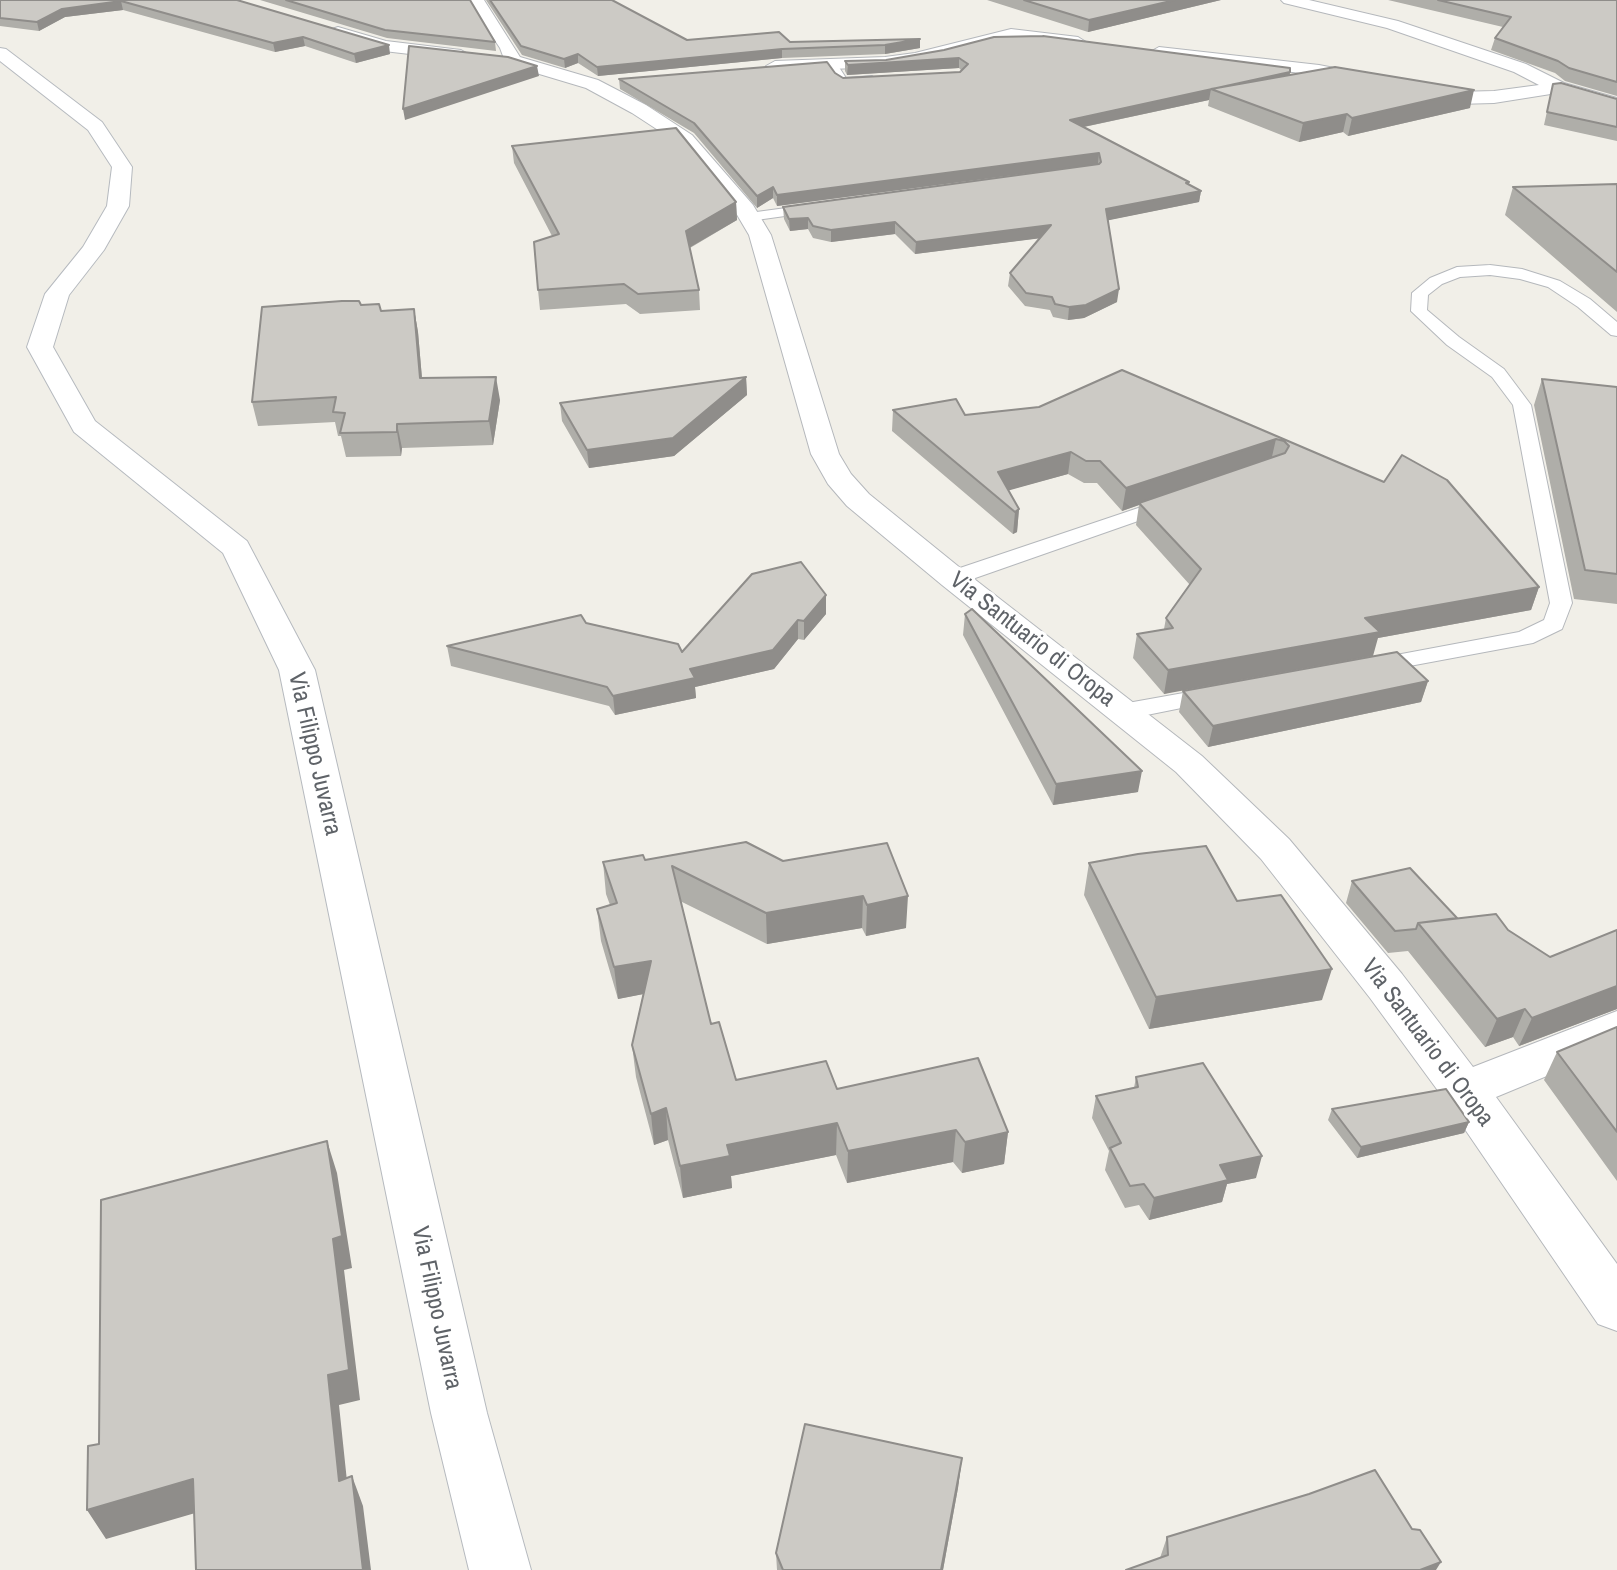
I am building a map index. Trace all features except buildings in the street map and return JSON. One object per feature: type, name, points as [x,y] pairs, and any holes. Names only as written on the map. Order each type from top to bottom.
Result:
[{"type":"street","name":"Via Santuario di Oropa","points":[[476,0],[508,48],[505,59],[592,84],[639,108],[685,139],[749,217],[760,235],[825,454],[838,478],[858,500],[953,578],[1189,764],[1275,849],[1386,986],[1464,1090],[1617,1307]]},
{"type":"street","points":[[1289,0],[1392,24],[1520,68],[1558,87],[1617,104]]},
{"type":"street","points":[[327,28],[384,46],[474,56]]},
{"type":"street","points":[[756,68],[915,58],[1011,34],[1096,44]]},
{"type":"street","points":[[1136,49],[1319,70],[1456,98],[1494,97],[1558,87]]},
{"type":"street","name":"Via Filippo Juvarra","points":[[0,53],[95,127],[122,167],[118,206],[93,250],[57,294],[40,347],[84,426],[236,548],[297,670],[459,1413],[500,1570]]},
{"type":"street","points":[[592,84],[629,80]]},
{"type":"street","points":[[1464,1090],[1617,1028]]},
{"type":"lane","points":[[831,64],[843,82],[882,80]]},
{"type":"lane","points":[[749,217],[831,206]]},
{"type":"lane","points":[[1350,670],[1525,638],[1554,624],[1561,603],[1522,405],[1498,373],[1452,341],[1419,311],[1420,293],[1436,281],[1457,272],[1490,270],[1522,274],[1554,284],[1584,303],[1617,331]]},
{"type":"lane","points":[[953,578],[1195,495]]},
{"type":"lane","points":[[1122,712],[1243,690]]}]
